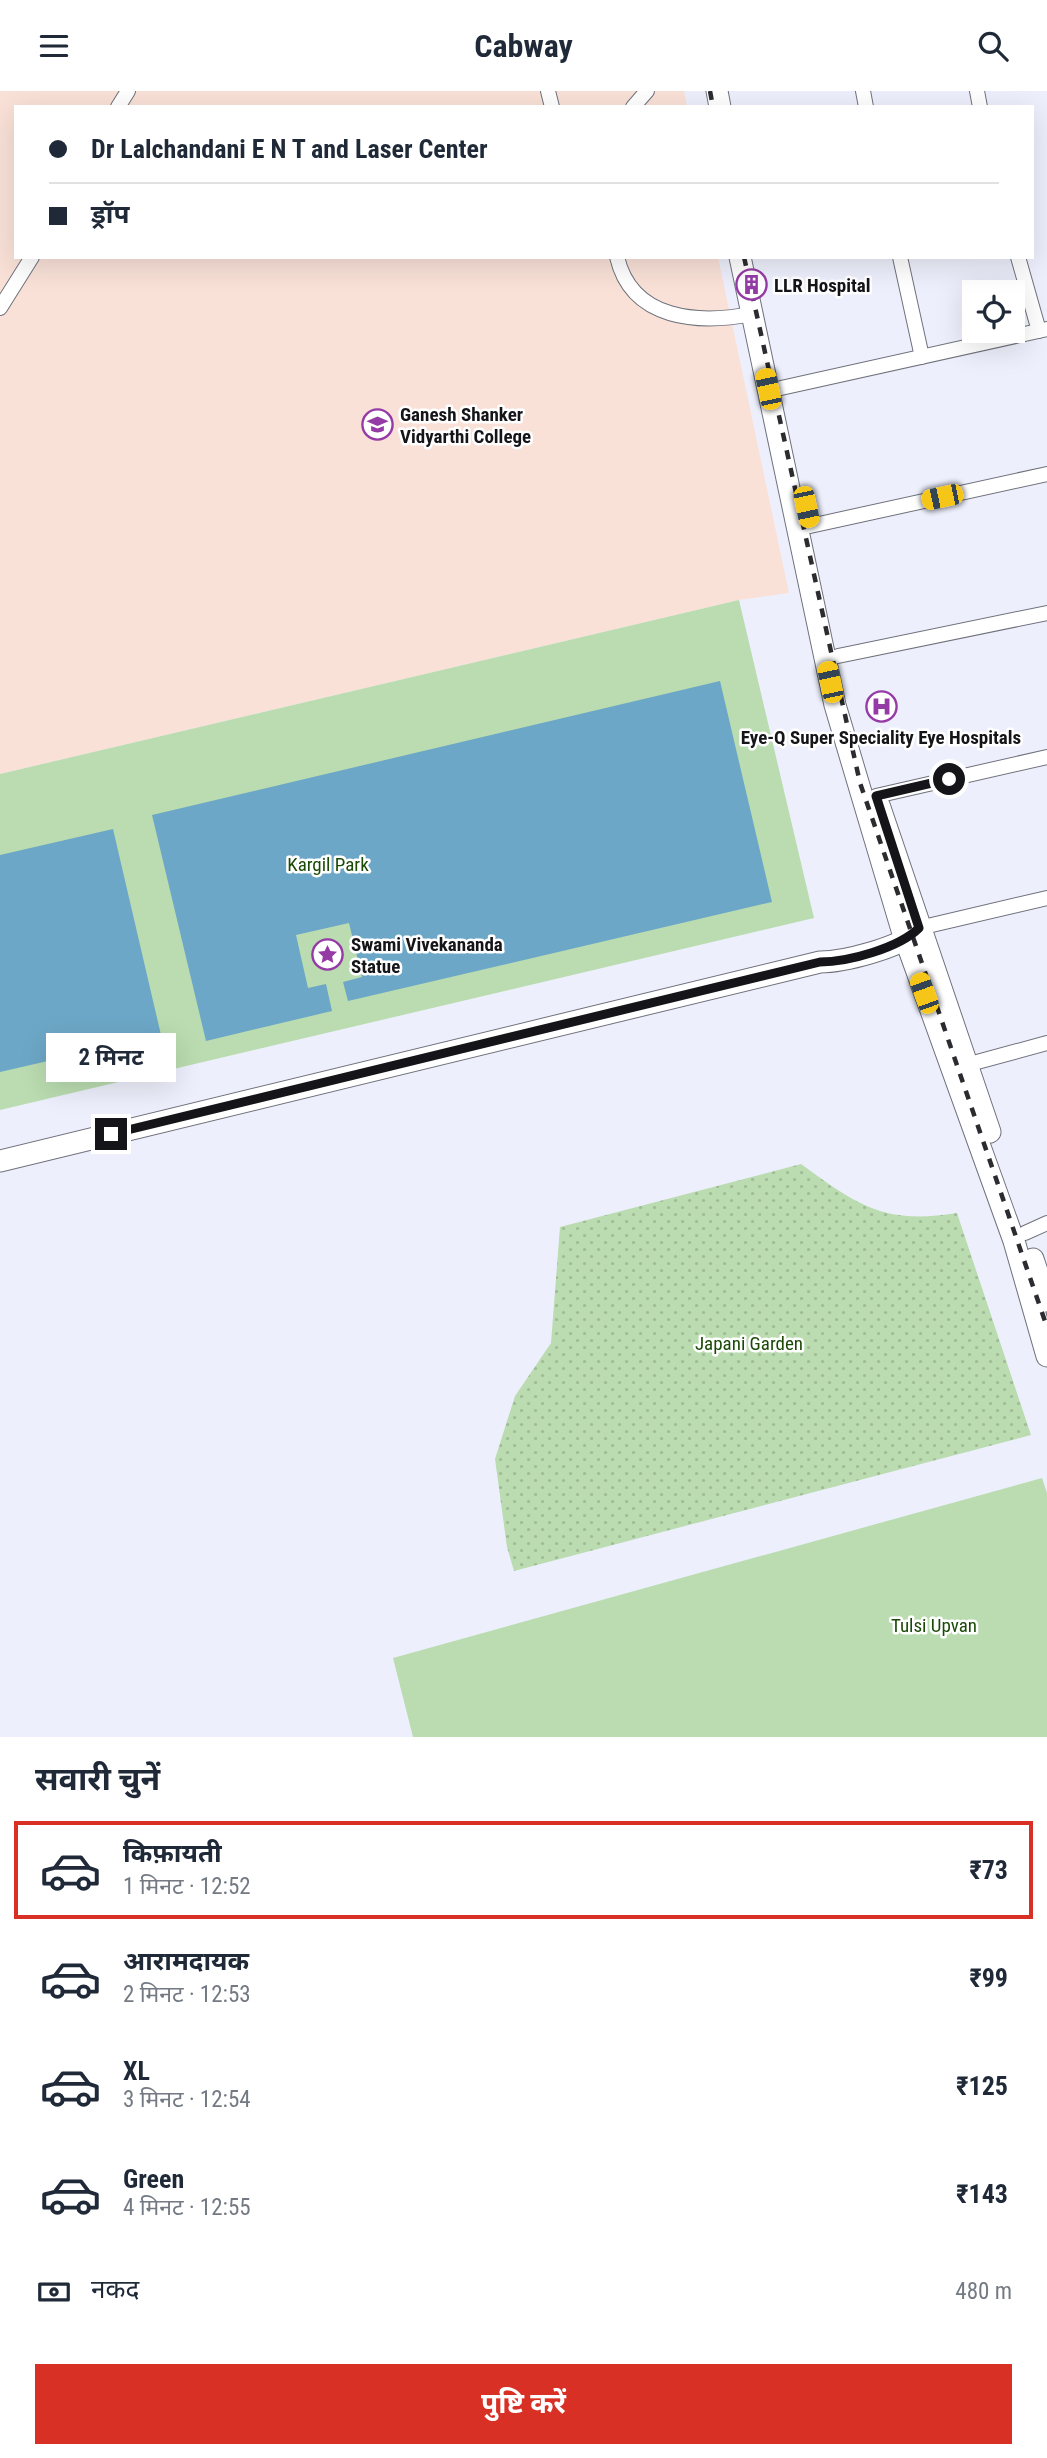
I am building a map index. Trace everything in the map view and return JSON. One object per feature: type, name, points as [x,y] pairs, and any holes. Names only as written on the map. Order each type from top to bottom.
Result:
[{"type":"main road","points":[[740,259],[792,473],[810,526],[838,656],[909,933],[966,1065],[1047,1301]]},
{"type":"main road","points":[[752,259],[780,388],[792,473],[835,705],[1014,1241],[1047,1356]]},
{"type":"main road","points":[[0,1161],[820,962],[832,953],[909,933]]},
{"type":"street","points":[[635,105],[647,91]]},
{"type":"street","points":[[0,308],[31,259]]},
{"type":"street","points":[[618,259],[629,287],[643,302],[677,317],[720,320],[752,314]]},
{"type":"street","points":[[900,259],[922,357]]},
{"type":"street","points":[[780,388],[1043,330],[1019,259]]},
{"type":"street","points":[[810,526],[1047,474]]},
{"type":"street","points":[[838,656],[1047,614]]},
{"type":"street","points":[[876,796],[1047,757]]},
{"type":"street","points":[[909,933],[1047,898]]},
{"type":"street","points":[[966,1065],[1047,1043]]},
{"type":"street","points":[[1025,1233],[1047,1223]]},
{"type":"shaded area","name":"Ganesh Shanker Vidyarthi College","points":[[0,91],[684,91],[687,105],[14,105],[14,259],[718,259],[789,593],[739,600],[0,774]]},
{"type":"green space","name":"Kargil Park","points":[[739,600],[814,918],[0,1110],[0,774]]},
{"type":"green space","name":"Japani Garden","points":[[801,1164],[856,1201],[890,1214],[932,1216],[957,1213],[1031,1435],[514,1571],[507,1547],[495,1459],[515,1396],[551,1343],[560,1227]]},
{"type":"green space","name":"Tulsi Upvan","points":[[1042,1478],[1047,1493],[1047,1737],[413,1737],[393,1658]]},
{"type":"water","points":[[720,681],[772,902],[348,1001],[343,982],[362,977],[349,923],[296,935],[308,988],[326,984],[332,1011],[206,1041],[152,815]]},
{"type":"water","points":[[113,829],[161,1035],[0,1072],[0,855]]},
{"type":"railway","points":[[710,91],[713,105]]},
{"type":"railway","points":[[744,259],[860,783],[1047,1327]]},
{"type":"place","name":"LLR Hospital","points":[[751,285]]},
{"type":"place","name":"Ganesh Shanker Vidyarthi College","points":[[377,425]]},
{"type":"place","name":"Eye-Q Super Speciality Eye Hospitals","points":[[881,706]]},
{"type":"place","name":"Swami Vivekananda Statue","points":[[328,955]]},
{"type":"route","points":[[111,1134],[820,962],[833,962],[906,941],[919,928],[876,796],[949,779]]}]
